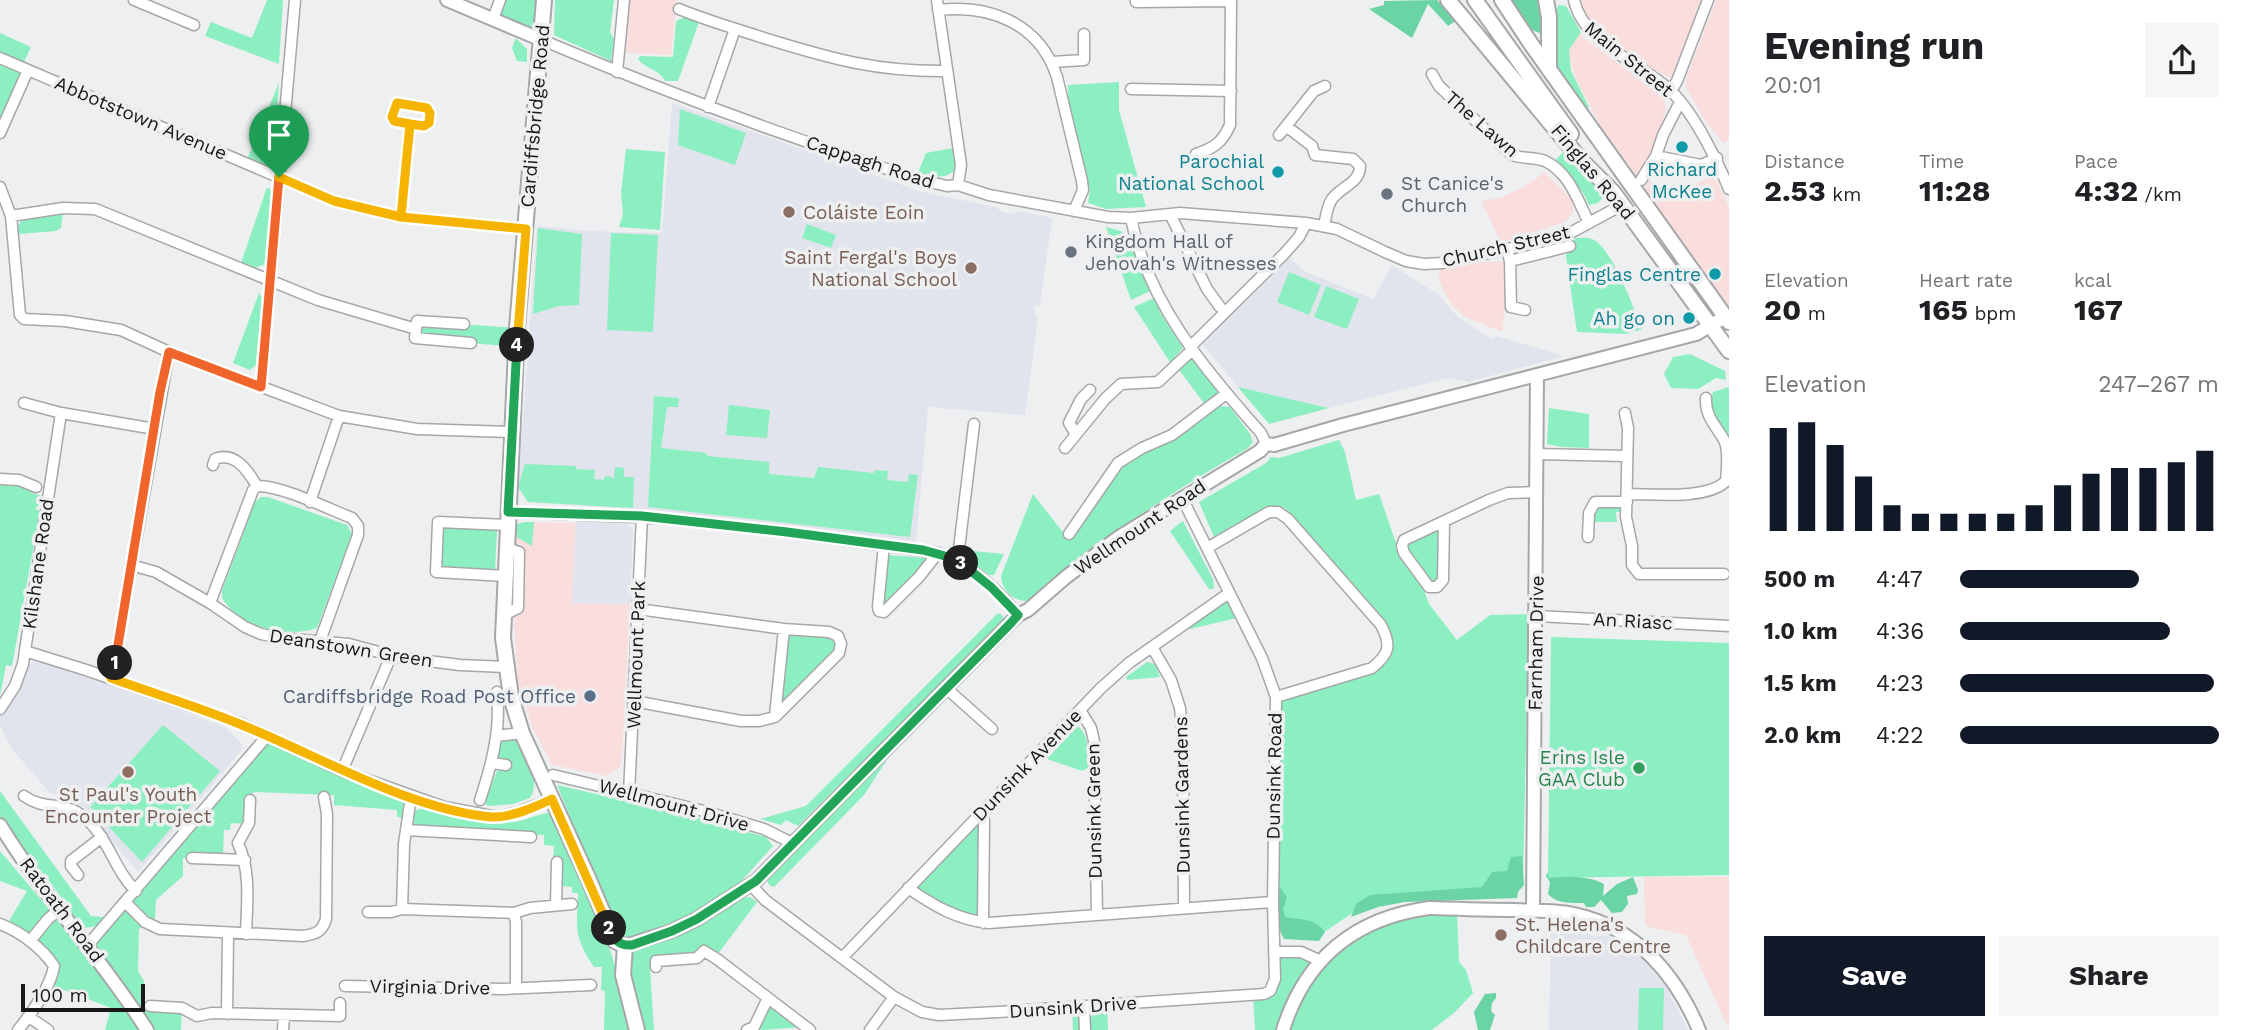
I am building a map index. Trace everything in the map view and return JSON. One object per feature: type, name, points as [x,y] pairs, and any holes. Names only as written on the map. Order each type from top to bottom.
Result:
[{"type":"main road","name":"Cardiffsbridge Road","points":[[544,0],[507,518],[504,615],[506,667],[511,697],[522,733],[615,941],[625,946]]},
{"type":"main road","name":"Finglas Road","points":[[1448,0],[1581,160],[1613,192],[1729,351]]},
{"type":"main road","points":[[1475,0],[1613,192]]},
{"type":"main road","name":"Finglas Road","points":[[1502,0],[1727,319]]},
{"type":"main road","points":[[1546,0],[1549,17],[1549,69]]},
{"type":"main road","points":[[625,946],[623,975],[637,1030]]},
{"type":"street","points":[[134,0],[194,25]]},
{"type":"street","points":[[261,387],[295,0]]},
{"type":"street","name":"Cappagh Road","points":[[447,0],[617,72],[708,107],[917,179],[947,186],[958,185],[989,195],[1108,217],[1205,214],[1306,223]]},
{"type":"street","points":[[493,19],[500,0]]},
{"type":"street","points":[[617,72],[624,0]]},
{"type":"street","points":[[1136,0],[1231,1],[1230,125],[1221,143],[1196,154]]},
{"type":"street","name":"Main Street","points":[[1574,0],[1580,19],[1592,32],[1671,91],[1717,158],[1729,189]]},
{"type":"street","points":[[1671,91],[1678,80],[1708,0]]},
{"type":"street","points":[[958,185],[961,165],[938,5],[986,11],[1007,19],[1027,31],[1052,62],[1082,181],[1083,190],[1074,211]]},
{"type":"street","points":[[679,9],[824,57],[862,66],[910,72],[947,71]]},
{"type":"street","points":[[708,107],[735,29]]},
{"type":"street","points":[[1052,62],[1084,60],[1083,34]]},
{"type":"street","name":"Abbotstown Avenue","points":[[0,58],[334,201],[401,217],[526,229]]},
{"type":"street","points":[[0,133],[28,70]]},
{"type":"street","name":"The Lawn","points":[[1432,74],[1439,86],[1512,155],[1544,161],[1556,170],[1575,191],[1589,223]]},
{"type":"street","points":[[1279,135],[1314,91],[1325,86]]},
{"type":"street","points":[[1131,89],[1231,91]]},
{"type":"street","points":[[1641,180],[1656,156],[1663,135],[1680,102]]},
{"type":"street","points":[[401,217],[410,124]]},
{"type":"street","points":[[1286,126],[1312,146],[1315,155],[1353,159],[1360,166],[1360,174],[1356,180],[1330,202],[1324,226]]},
{"type":"street","points":[[1656,156],[1700,165],[1717,158]]},
{"type":"street","points":[[0,187],[11,216],[20,315],[24,319],[65,321],[121,330],[169,352],[339,416],[417,429],[512,432]]},
{"type":"street","name":"Church Street","points":[[1306,223],[1324,226],[1363,240],[1406,261],[1424,264],[1548,240],[1589,223],[1622,205]]},
{"type":"street","points":[[11,216],[63,208],[95,209],[318,300],[416,329]]},
{"type":"street","points":[[1170,214],[1207,289],[1220,307]]},
{"type":"street","points":[[1131,218],[1146,265],[1160,297],[1191,349],[1261,433],[1266,444]]},
{"type":"street","points":[[1065,448],[1105,399],[1121,384],[1158,382],[1285,253],[1299,237],[1306,223]]},
{"type":"street","points":[[1510,261],[1570,246]]},
{"type":"street","points":[[1507,249],[1510,261],[1511,307],[1525,310]]},
{"type":"street","name":"Wellmount Road","points":[[625,946],[650,940],[685,925],[751,885],[1018,615],[1028,610],[1119,537],[1260,452],[1266,444],[1274,445],[1696,334],[1727,319]]},
{"type":"street","points":[[464,324],[417,321],[415,338],[471,343]]},
{"type":"street","points":[[111,678],[169,352]]},
{"type":"street","name":"Farnham Drive","points":[[1533,911],[1537,375]]},
{"type":"street","points":[[1076,434],[1069,423],[1081,399],[1090,390]]},
{"type":"street","points":[[1069,534],[1118,463],[1142,448],[1172,435],[1226,394]]},
{"type":"street","points":[[1588,537],[1588,513],[1595,502],[1684,494],[1722,486],[1728,481],[1726,443],[1709,419],[1705,408],[1706,398]]},
{"type":"street","points":[[24,402],[61,413],[155,429]]},
{"type":"street","name":"Kilshane Road","points":[[0,709],[15,686],[23,664],[61,413]]},
{"type":"street","points":[[1625,413],[1628,428],[1626,517],[1632,546],[1632,565],[1639,574],[1724,574]]},
{"type":"street","points":[[310,502],[339,416]]},
{"type":"street","points":[[956,559],[974,424]]},
{"type":"street","points":[[1537,454],[1626,456]]},
{"type":"street","points":[[213,465],[215,459],[221,457],[243,464],[257,486]]},
{"type":"street","points":[[0,479],[19,480],[36,487]]},
{"type":"street","points":[[210,603],[253,490],[257,486],[263,486],[310,502],[352,518],[358,526],[358,535],[320,641]]},
{"type":"street","points":[[1444,522],[1443,580],[1437,587],[1429,587],[1404,553],[1404,540],[1508,493],[1537,492]]},
{"type":"street","name":"Dunsink Road","points":[[1182,498],[1262,658],[1276,697],[1273,902],[1275,979],[1270,991]]},
{"type":"street","points":[[1207,548],[1269,512],[1278,512],[1296,528],[1381,625],[1387,636],[1388,652],[1384,659],[1372,668],[1276,697]]},
{"type":"street","points":[[506,576],[436,572],[438,522],[642,516],[884,544],[939,553],[956,559],[991,587],[1018,615]]},
{"type":"street","name":"Wellmount Park","points":[[629,794],[642,516]]},
{"type":"street","points":[[884,544],[878,607],[879,611],[884,612],[939,553]]},
{"type":"street","points":[[504,615],[517,608],[519,552],[506,548]]},
{"type":"street","name":"Deanstown Green","points":[[131,565],[156,572],[245,627],[261,634],[349,644],[397,657],[460,665],[506,667]]},
{"type":"street","name":"Dunsink Avenue","points":[[842,958],[1080,710],[1129,663],[1229,593]]},
{"type":"street","points":[[634,701],[741,721],[759,721],[775,717],[839,653],[841,645],[838,636],[829,632],[784,629],[638,609]]},
{"type":"street","name":"An Riasc","points":[[1537,616],[1729,625]]},
{"type":"street","points":[[775,717],[784,629]]},
{"type":"street","name":"Dunsink Gardens","points":[[1152,647],[1163,663],[1180,708],[1183,738],[1184,907]]},
{"type":"street","points":[[25,651],[242,724],[342,771],[411,797],[470,814],[497,817],[516,813],[552,799]]},
{"type":"street","points":[[342,771],[388,663]]},
{"type":"street","points":[[946,688],[992,729]]},
{"type":"street","points":[[480,800],[492,764],[499,713],[497,692]]},
{"type":"street","name":"Dunsink Green","points":[[1080,710],[1091,728],[1094,741],[1097,914]]},
{"type":"street","points":[[496,736],[522,733]]},
{"type":"street","points":[[87,946],[267,736]]},
{"type":"street","points":[[492,764],[506,765]]},
{"type":"street","name":"Wellmount Drive","points":[[553,775],[750,825],[792,843]]},
{"type":"street","points":[[24,796],[35,804],[69,808],[78,812],[102,837],[119,871],[136,891]]},
{"type":"street","points":[[126,903],[145,922],[160,929],[228,934],[315,934],[323,929],[327,907],[327,814],[324,797]]},
{"type":"street","points":[[402,909],[403,859],[411,797]]},
{"type":"street","points":[[246,934],[248,873],[238,843],[250,823],[250,800]]},
{"type":"street","points":[[978,815],[984,820],[984,923]]},
{"type":"street","name":"Ratoath Road","points":[[0,825],[110,974],[147,1030]]},
{"type":"street","points":[[406,830],[531,837]]},
{"type":"street","points":[[78,875],[71,866],[74,857],[102,837]]},
{"type":"street","points":[[192,858],[245,860]]},
{"type":"street","points":[[556,905],[557,862]]},
{"type":"street","name":"Dunsink Drive","points":[[751,885],[765,900],[894,997],[922,1012],[939,1015],[1264,995],[1270,991]]},
{"type":"street","points":[[908,888],[947,913],[968,921],[984,923],[1273,902]]},
{"type":"street","points":[[368,912],[402,909],[514,913],[530,908],[572,904]]},
{"type":"street","points":[[1283,1030],[1289,1009],[1299,991],[1321,961],[1354,933],[1374,922],[1429,908],[1574,914],[1599,922],[1642,947],[1659,962],[1678,987],[1699,1030]]},
{"type":"street","points":[[30,941],[60,909]]},
{"type":"street","name":"Virginia Drive","points":[[514,913],[516,987]]},
{"type":"street","points":[[0,924],[30,941],[54,966],[52,978],[18,1030]]},
{"type":"street","points":[[227,1014],[228,934]]},
{"type":"street","points":[[656,967],[656,961],[697,958],[704,951],[810,1030]]},
{"type":"street","points":[[1274,952],[1301,952],[1321,961]]},
{"type":"street","name":"Virginia Drive","points":[[345,986],[469,989],[591,985]]},
{"type":"street","points":[[870,1030],[894,997]]},
{"type":"street","points":[[747,1030],[754,1027],[768,998]]},
{"type":"street","points":[[150,1006],[182,1008],[197,1016],[212,1013],[340,1016],[340,1003]]},
{"type":"street","points":[[1083,1006],[1085,1030]]},
{"type":"street","points":[[283,1030],[284,1015]]},
{"type":"street","points":[[29,1017],[48,1030]]},
{"type":"shaded area","points":[[620,0],[677,0],[671,55],[615,52]]},
{"type":"shaded area","points":[[1581,0],[1704,0],[1677,76],[1672,79],[1640,62],[1595,31],[1582,10]]},
{"type":"shaded area","points":[[1716,0],[1729,0],[1729,139],[1724,144],[1706,122],[1685,86]]},
{"type":"shaded area","points":[[1579,34],[1664,98],[1666,111],[1648,163],[1638,178],[1601,127],[1576,79],[1567,50]]},
{"type":"shaded area","points":[[672,103],[922,192],[996,207],[1002,212],[1012,214],[1021,211],[1052,218],[1040,305],[1035,306],[1035,314],[1038,317],[1025,415],[928,407],[916,543],[644,510],[528,502],[518,488],[537,226],[662,233]]},
{"type":"shaded area","points":[[1545,172],[1571,199],[1574,211],[1565,222],[1501,243],[1481,201],[1500,198],[1524,187]]},
{"type":"shaded area","points":[[1714,175],[1729,207],[1729,307],[1644,188],[1649,181],[1669,191],[1676,187],[1688,187]]},
{"type":"shaded area","points":[[1288,257],[1306,272],[1373,299],[1392,265],[1439,295],[1458,317],[1491,339],[1497,336],[1564,356],[1468,382],[1449,378],[1329,408],[1238,387],[1201,342]]},
{"type":"shaded area","points":[[1506,261],[1507,290],[1502,332],[1465,317],[1452,305],[1438,273],[1440,269],[1469,263]]},
{"type":"shaded area","points":[[576,523],[572,603],[630,604],[622,757],[620,767],[607,776],[552,765],[532,727],[518,683],[514,622],[515,533],[517,524]]},
{"type":"shaded area","points":[[576,523],[626,523],[633,529],[630,604],[572,603]]},
{"type":"shaded area","name":"St Paul's Youth Encounter Project","points":[[38,660],[225,727],[242,744],[241,751],[138,872],[84,807],[74,803],[75,799],[50,793],[12,749],[0,726],[0,716],[16,697],[29,665]]},
{"type":"shaded area","points":[[1644,877],[1729,877],[1729,1030],[1686,935],[1645,926]]},
{"type":"shaded area","points":[[1553,925],[1587,928],[1591,935],[1596,937],[1605,934],[1643,959],[1666,987],[1688,1030],[1549,1030],[1551,935]]},
{"type":"green space","points":[[267,0],[283,0],[279,64],[205,36],[211,22],[252,38]]},
{"type":"green space","points":[[501,0],[544,0],[541,40],[494,19]]},
{"type":"green space","points":[[555,0],[614,0],[610,32],[614,39],[611,61],[554,35]]},
{"type":"green space","points":[[1437,0],[1457,20],[1448,26],[1428,4],[1412,38],[1369,9],[1384,5],[1384,1]]},
{"type":"green space","points":[[1507,0],[1540,0],[1544,34],[1526,26]]},
{"type":"green space","points":[[1559,5],[1566,6],[1581,32],[1569,50],[1571,71],[1589,107],[1583,110],[1555,70],[1555,11]]},
{"type":"green space","points":[[685,17],[699,22],[678,81],[665,81],[638,59],[640,56],[673,57],[676,21]]},
{"type":"green space","points":[[0,33],[31,47],[22,66],[28,69],[0,134]]},
{"type":"green space","points":[[516,38],[527,49],[527,62],[517,61],[512,48]]},
{"type":"green space","points":[[1119,82],[1119,110],[1146,207],[1106,209],[1088,203],[1090,190],[1069,117],[1068,85]]},
{"type":"green space","points":[[279,83],[274,160],[271,165],[266,166],[246,162]]},
{"type":"green space","points":[[680,109],[746,133],[735,165],[678,145]]},
{"type":"green space","points":[[953,148],[957,168],[953,172],[939,176],[918,173],[926,153]]},
{"type":"green space","points":[[626,149],[665,152],[660,230],[619,227],[623,214],[621,193]]},
{"type":"green space","points":[[1565,150],[1606,194],[1598,203],[1589,205],[1569,177],[1552,164]]},
{"type":"green space","points":[[267,187],[271,190],[266,264],[254,268],[241,263]]},
{"type":"green space","points":[[63,213],[61,228],[56,231],[19,234],[18,226],[22,220]]},
{"type":"green space","points":[[807,224],[836,235],[831,248],[802,238]]},
{"type":"green space","points":[[1106,227],[1121,231],[1129,239],[1150,291],[1131,300]]},
{"type":"green space","points":[[538,228],[582,234],[579,305],[559,306],[533,314]]},
{"type":"green space","points":[[611,233],[658,235],[653,332],[607,330]]},
{"type":"green space","points":[[1576,238],[1592,239],[1600,244],[1622,280],[1642,329],[1627,334],[1577,332],[1566,256],[1568,247]]},
{"type":"green space","points":[[1289,272],[1321,285],[1309,315],[1277,302]]},
{"type":"green space","points":[[1326,286],[1359,299],[1347,329],[1314,317]]},
{"type":"green space","points":[[259,293],[262,298],[256,365],[250,370],[233,363]]},
{"type":"green space","points":[[1154,298],[1183,348],[1170,362],[1134,307]]},
{"type":"green space","points":[[417,321],[517,328],[516,347],[415,338]]},
{"type":"green space","points":[[1192,350],[1226,394],[1206,406],[1177,367]]},
{"type":"green space","points":[[1690,354],[1725,371],[1726,380],[1716,378],[1698,389],[1671,388],[1664,374],[1673,357]]},
{"type":"green space","points":[[1238,387],[1329,408],[1269,424]]},
{"type":"green space","points":[[1729,387],[1729,442],[1708,409],[1713,392]]},
{"type":"green space","points":[[654,396],[679,398],[678,407],[667,407],[661,448],[769,462],[769,474],[814,478],[818,467],[874,473],[875,470],[888,471],[887,480],[908,482],[909,474],[918,475],[910,537],[648,507]]},
{"type":"green space","points":[[729,405],[770,410],[767,438],[726,435]]},
{"type":"green space","points":[[1220,406],[1230,407],[1250,434],[1253,442],[1248,448],[1133,520],[1027,601],[1009,594],[1003,586],[1001,576],[1033,494],[1069,540],[1119,471],[1141,452],[1174,440]]},
{"type":"green space","points":[[1549,408],[1589,414],[1589,448],[1547,444]]},
{"type":"green space","points":[[1339,440],[1345,452],[1356,500],[1379,494],[1402,560],[1422,585],[1429,604],[1457,640],[1490,615],[1533,614],[1527,694],[1523,881],[1515,891],[1441,890],[1387,898],[1364,907],[1324,932],[1286,925],[1281,913],[1278,890],[1280,702],[1374,673],[1388,656],[1389,639],[1383,623],[1285,508],[1267,507],[1214,537],[1199,502],[1266,463],[1271,457],[1279,458]]},
{"type":"green space","points":[[525,464],[576,466],[576,469],[595,470],[594,479],[604,480],[605,476],[614,480],[615,467],[624,468],[624,477],[634,477],[633,508],[528,502],[518,487]]},
{"type":"green space","points":[[0,483],[28,488],[32,493],[45,497],[35,509],[40,511],[12,666],[6,665],[0,696]]},
{"type":"green space","points":[[261,497],[268,497],[347,525],[352,534],[317,628],[291,632],[264,628],[240,616],[222,598],[222,591],[255,502]]},
{"type":"green space","points":[[1602,504],[1622,505],[1622,512],[1616,512],[1617,522],[1591,522],[1594,508]]},
{"type":"green space","points":[[1183,521],[1213,579],[1213,589],[1209,589],[1170,531]]},
{"type":"green space","points":[[534,522],[532,546],[515,536],[517,524]]},
{"type":"green space","points":[[443,526],[497,529],[495,571],[441,568]]},
{"type":"green space","points":[[1438,530],[1441,532],[1438,580],[1434,582],[1427,578],[1408,548],[1409,543]]},
{"type":"green space","points":[[963,550],[1004,554],[994,575],[989,575],[966,558]]},
{"type":"green space","points":[[887,555],[927,558],[918,573],[883,607],[881,599]]},
{"type":"green space","points":[[1229,593],[1241,617],[1169,634]]},
{"type":"green space","points":[[1000,613],[1004,618],[1002,624],[798,826],[786,820],[781,825],[760,819],[806,806]]},
{"type":"green space","points":[[786,635],[823,636],[838,644],[836,653],[783,705],[779,702]]},
{"type":"green space","name":"Erins Isle GAA Club","points":[[1551,637],[1729,643],[1729,875],[1548,878]]},
{"type":"green space","points":[[1147,662],[1155,664],[1160,677],[1127,680],[1126,677]]},
{"type":"green space","points":[[163,725],[220,771],[142,862],[90,807]]},
{"type":"green space","points":[[1079,727],[1087,741],[1088,768],[1082,771],[1047,759],[1075,728]]},
{"type":"green space","points":[[268,737],[411,797],[407,818],[397,817],[397,810],[334,805],[334,795],[254,792],[246,799],[245,824],[231,823],[230,830],[224,830],[223,855],[183,858],[183,876],[156,900],[155,918],[139,929],[138,971],[144,981],[145,1002],[148,1007],[182,1008],[181,1030],[105,1030],[111,1008],[46,983],[51,964],[6,926],[27,891],[0,881],[0,851],[81,947],[89,945],[111,918],[97,926],[85,928],[76,921],[45,875],[31,862],[0,818],[0,791],[91,916],[113,918]]},
{"type":"green space","points":[[514,737],[520,740],[534,776],[533,791],[530,798],[513,804],[486,805],[485,800],[497,771],[509,770],[511,763],[498,759],[499,743]]},
{"type":"green space","points":[[888,754],[890,755],[864,795],[774,887],[769,885],[766,877]]},
{"type":"green space","points":[[557,785],[693,816],[766,837],[773,846],[736,887],[687,917],[629,938],[617,931]]},
{"type":"green space","points":[[428,805],[461,818],[495,823],[519,821],[551,813],[561,825],[602,926],[619,977],[631,1030],[604,1030],[605,991],[601,990],[602,967],[594,967],[582,947],[577,924],[578,893],[572,893],[572,887],[560,886],[553,860],[554,846],[544,845],[544,835],[419,831],[412,820],[415,811]]},
{"type":"green space","points":[[983,811],[983,922],[968,921],[909,888]]},
{"type":"green space","points":[[1522,856],[1524,885],[1517,898],[1405,902],[1378,907],[1351,917],[1356,904],[1370,895],[1482,887],[1492,872],[1507,871],[1511,857]]},
{"type":"green space","points":[[1547,872],[1549,878],[1577,877],[1604,884],[1603,896],[1617,884],[1633,877],[1638,890],[1637,894],[1627,896],[1628,904],[1622,912],[1612,913],[1601,900],[1594,907],[1586,907],[1584,903],[1556,900],[1548,894],[1550,882],[1546,876]]},
{"type":"green space","points":[[1280,887],[1287,897],[1283,909],[1285,917],[1317,924],[1325,932],[1319,941],[1284,939],[1278,920]]},
{"type":"green space","points":[[750,897],[757,902],[714,959],[655,963],[655,967],[650,968],[654,1030],[643,1030],[629,963],[633,951],[712,916],[742,898]]},
{"type":"green space","points":[[1457,910],[1459,962],[1466,970],[1473,993],[1432,1030],[1255,1030],[1253,995],[1270,992],[1274,953],[1301,953],[1321,961],[1374,922]]},
{"type":"green space","points":[[1639,988],[1664,988],[1663,1030],[1638,1030]]},
{"type":"green space","points":[[1496,993],[1491,1011],[1495,1015],[1490,1030],[1478,1030],[1474,1012],[1485,994]]},
{"type":"green space","points":[[768,1000],[805,1027],[761,1030],[755,1027]]},
{"type":"green space","points":[[1107,1005],[1108,1030],[1073,1030],[1072,1007]]},
{"type":"place","name":"Richard McKee","points":[[1682,147]]},
{"type":"place","name":"Parochial National School","points":[[1278,172]]},
{"type":"place","name":"St Canice's Church","points":[[1387,194]]},
{"type":"place","name":"Coláiste Eoin","points":[[789,212]]},
{"type":"place","name":"Kingdom Hall of Jehovah's Witnesses","points":[[1071,252]]},
{"type":"place","name":"Saint Fergal's Boys National School","points":[[971,268]]},
{"type":"place","name":"Finglas Centre","points":[[1715,274]]},
{"type":"place","name":"Ah go on","points":[[1689,318]]},
{"type":"place","name":"Cardiffsbridge Road Post Office","points":[[590,696]]},
{"type":"place","name":"Erins Isle GAA Club","points":[[1639,768]]},
{"type":"place","name":"St Paul's Youth Encounter Project","points":[[128,772]]},
{"type":"place","name":"St. Helena's Childcare Centre","points":[[1501,935]]},
{"type":"route","points":[[279,177],[261,387],[169,352],[111,678],[242,724],[342,771],[444,807],[497,817],[516,813],[552,799],[615,941],[625,946],[672,931],[697,919],[756,881],[1018,615],[991,587],[956,559],[939,553],[884,544],[642,516],[508,512],[517,328],[526,229],[401,217],[410,124],[424,126],[429,123],[430,113],[427,108],[397,103],[394,107],[394,121],[410,124],[401,217],[334,201],[279,177]]}]
